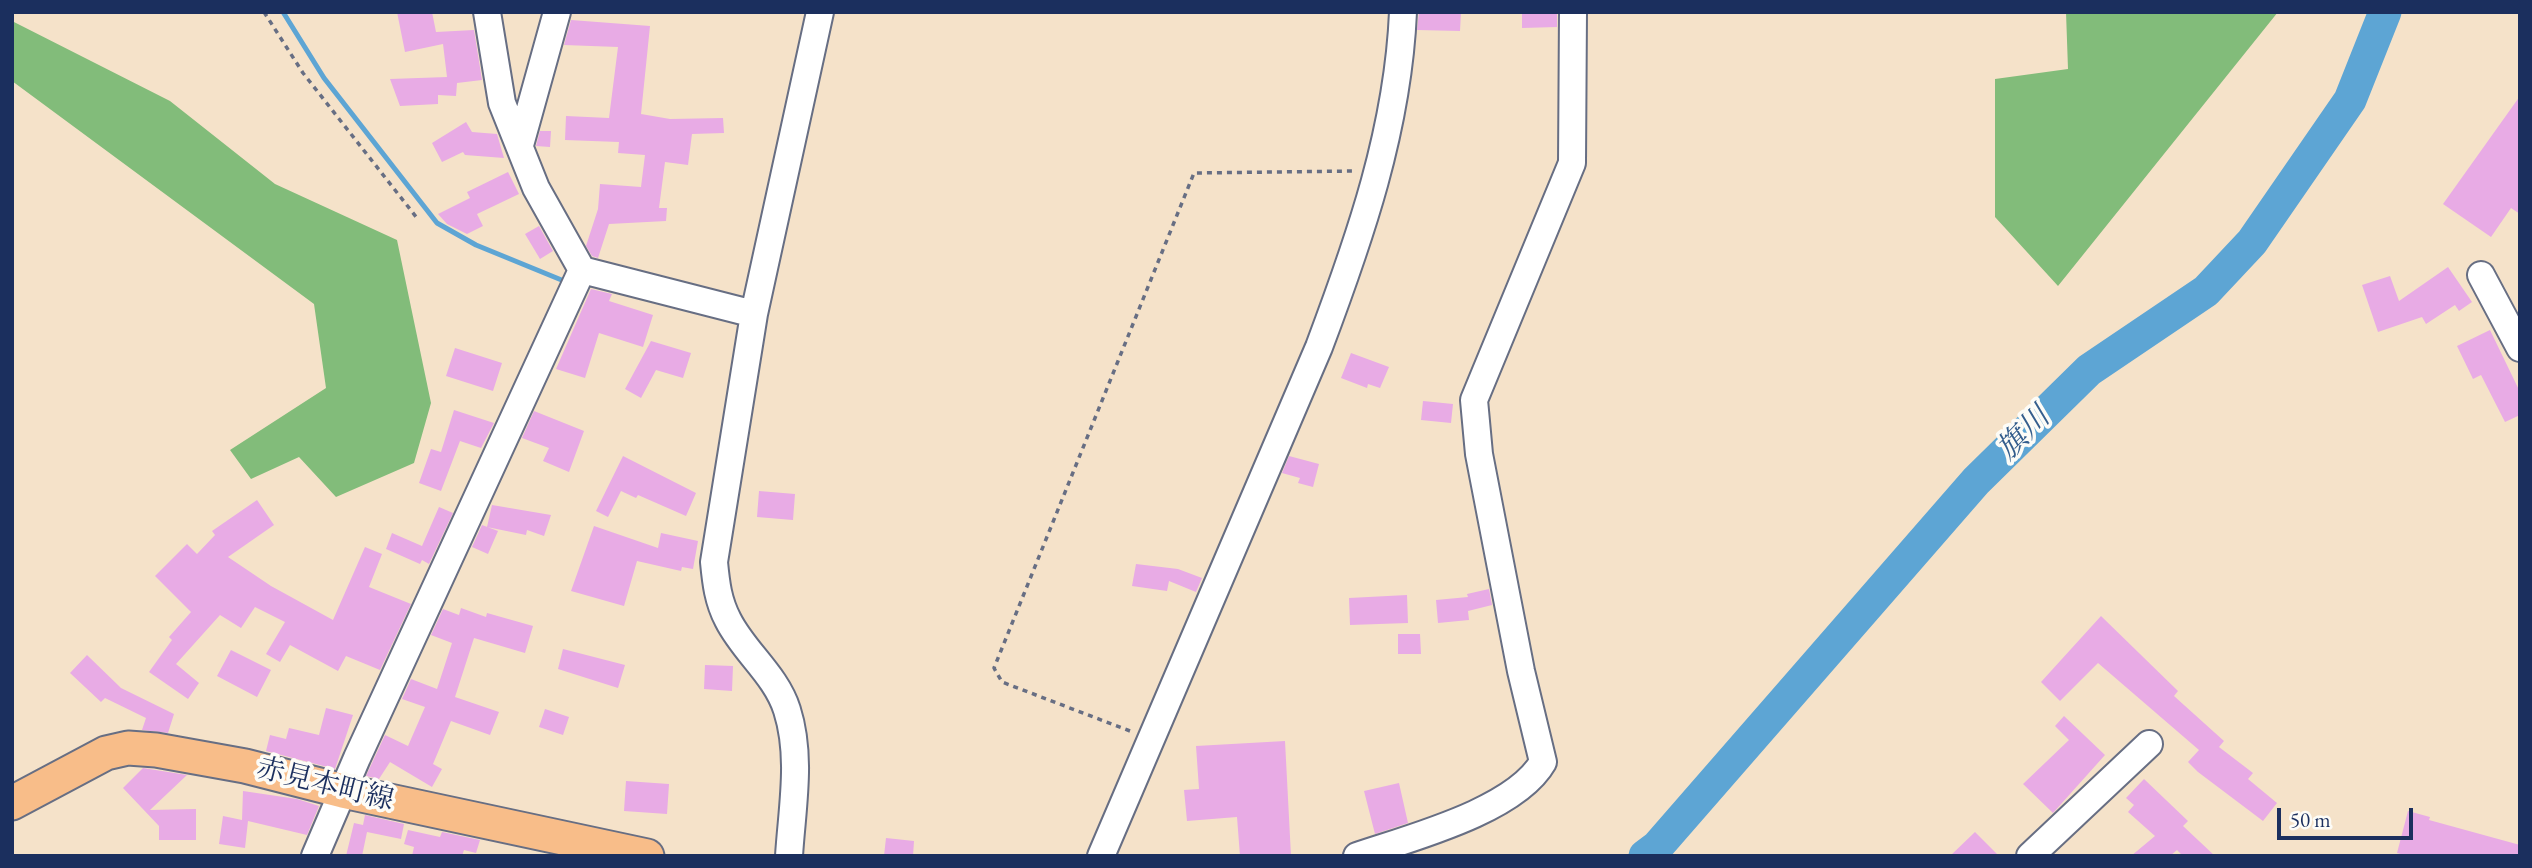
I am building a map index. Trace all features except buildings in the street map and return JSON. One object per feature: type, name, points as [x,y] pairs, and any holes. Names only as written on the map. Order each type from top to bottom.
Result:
[{"type":"main road","name":"赤見本町線","points":[[12,803],[86,761],[128,748],[156,750],[244,766],[343,791],[647,856]]},
{"type":"street","points":[[488,12],[502,103],[536,188],[582,270],[754,314]]},
{"type":"street","points":[[520,145],[556,12]]},
{"type":"street","points":[[789,856],[794,743],[786,708],[769,676],[728,621],[717,592],[714,562],[754,314],[820,12]]},
{"type":"street","points":[[1101,856],[1319,347],[1350,265],[1387,136],[1402,12]]},
{"type":"street","points":[[1357,856],[1489,806],[1534,778],[1543,762],[1521,671],[1479,454],[1474,407],[1478,388],[1572,163],[1573,12]]},
{"type":"street","points":[[315,856],[582,270]]},
{"type":"street","points":[[2481,275],[2520,348]]},
{"type":"street","points":[[2030,856],[2149,744]]},
{"type":"path","points":[[264,12],[303,73],[417,218]]},
{"type":"path","points":[[1152,739],[1002,682],[994,668],[999,655],[1194,173],[1379,171]]},
{"type":"green space","points":[[2066,12],[2278,12],[2058,286],[1995,217],[1995,79],[2068,69]]},
{"type":"green space","points":[[12,21],[170,101],[275,184],[397,240],[431,403],[414,463],[336,497],[299,457],[251,479],[230,450],[326,388],[314,304],[12,81]]},
{"type":"waterway","points":[[283,12],[324,78],[437,223],[476,245],[564,281]]},
{"type":"waterway","name":"旗川","points":[[1645,856],[1657,847],[1976,481],[2089,370],[2206,291],[2252,242],[2350,100],[2385,12]]}]
